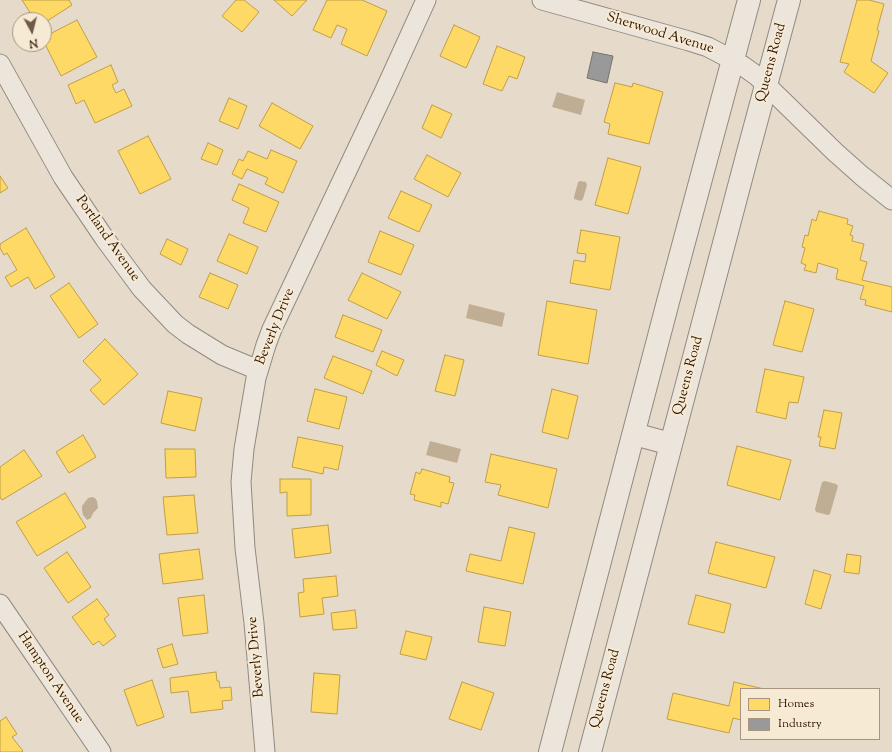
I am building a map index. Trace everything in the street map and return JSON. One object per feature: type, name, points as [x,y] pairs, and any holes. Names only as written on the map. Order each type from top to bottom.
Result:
[{"type":"street","name":"Beverly Drive","points":[[265,752],[245,548],[241,482],[244,449],[256,378],[272,329],[386,90],[426,0]]},
{"type":"street","name":"Sherwood Avenue","points":[[542,0],[689,41],[714,50],[733,60],[750,71],[766,85],[839,156],[892,200]]},
{"type":"street","points":[[550,752],[749,0]]},
{"type":"street","name":"Queens Road","points":[[590,752],[789,0]]},
{"type":"street","name":"Portland Avenue","points":[[0,64],[63,177],[105,239],[142,289],[175,324],[188,334],[222,355],[258,370]]},
{"type":"street","points":[[634,434],[671,444]]},
{"type":"street","name":"Hampton Avenue","points":[[0,604],[101,752]]},
{"type":"shaded area","points":[[557,92],[585,100],[581,115],[552,107]]},
{"type":"shaded area","points":[[578,182],[586,182],[587,185],[581,201],[574,199]]},
{"type":"shaded area","points":[[469,304],[505,313],[502,327],[466,318]]},
{"type":"shaded area","points":[[430,441],[461,449],[457,463],[426,455]]},
{"type":"shaded area","points":[[825,481],[838,486],[830,514],[828,515],[816,512],[815,509],[822,482]]},
{"type":"shaded area","points":[[92,497],[97,501],[98,508],[93,513],[91,518],[87,520],[83,515],[82,506],[88,498]]},
{"type":"building: Homes","points":[[22,0],[69,0],[72,5],[52,18],[52,12],[30,12]]},
{"type":"building: Homes","points":[[236,0],[244,0],[259,12],[242,32],[222,16]]},
{"type":"building: Homes","points":[[274,0],[307,0],[292,16]]},
{"type":"building: Homes","points":[[327,0],[362,0],[387,11],[367,56],[341,44],[347,29],[337,25],[331,38],[313,30]]},
{"type":"building: Homes","points":[[857,0],[869,0],[884,4],[871,61],[888,73],[874,93],[844,72],[849,64],[840,62]]},
{"type":"building: Homes","points":[[77,20],[97,57],[61,76],[49,52],[52,52],[52,33]]},
{"type":"building: Homes","points":[[454,25],[480,37],[466,68],[440,56]]},
{"type":"building: Homes","points":[[497,46],[525,57],[517,79],[509,76],[502,91],[483,84]]},
{"type":"building: Homes","points":[[111,65],[118,82],[112,85],[116,93],[124,89],[132,106],[95,123],[84,100],[76,104],[68,85]]},
{"type":"building: Homes","points":[[615,83],[632,87],[633,83],[663,92],[649,144],[608,134],[610,124],[604,122]]},
{"type":"building: Homes","points":[[229,98],[247,106],[238,129],[219,121]]},
{"type":"building: Homes","points":[[272,103],[313,126],[300,149],[259,126]]},
{"type":"building: Homes","points":[[432,105],[452,114],[441,138],[422,128]]},
{"type":"building: Homes","points":[[148,136],[171,179],[140,194],[118,151]]},
{"type":"building: Homes","points":[[208,143],[223,150],[217,165],[201,159]]},
{"type":"building: Homes","points":[[271,150],[297,161],[283,193],[265,184],[268,178],[247,169],[242,179],[232,174],[239,159],[243,161],[248,151],[267,159]]},
{"type":"building: Homes","points":[[427,155],[461,173],[448,197],[414,179]]},
{"type":"building: Homes","points":[[608,158],[641,167],[628,214],[595,205]]},
{"type":"building: Homes","points":[[0,176],[8,188],[0,193]]},
{"type":"building: Homes","points":[[239,184],[279,202],[266,232],[243,223],[249,208],[232,200]]},
{"type":"building: Homes","points":[[401,191],[432,205],[419,232],[388,218]]},
{"type":"building: Homes","points":[[819,211],[848,219],[847,224],[853,226],[850,235],[853,236],[852,241],[864,244],[860,260],[867,262],[862,280],[892,287],[892,312],[865,305],[866,300],[860,299],[864,286],[836,279],[838,269],[818,263],[816,273],[804,270],[806,265],[801,263],[805,248],[802,247],[805,235],[808,236],[812,219],[816,221]]},
{"type":"building: Homes","points":[[26,228],[55,277],[35,289],[28,277],[11,287],[5,277],[17,270],[7,253],[4,255],[0,248],[0,244]]},
{"type":"building: Homes","points":[[581,230],[620,237],[610,290],[570,283],[574,260],[585,262],[586,254],[577,253]]},
{"type":"building: Homes","points":[[380,231],[414,245],[401,275],[368,262]]},
{"type":"building: Homes","points":[[229,234],[258,247],[247,274],[217,261]]},
{"type":"building: Homes","points":[[167,239],[188,249],[181,265],[160,254]]},
{"type":"building: Homes","points":[[210,273],[238,285],[228,309],[199,297]]},
{"type":"building: Homes","points":[[362,273],[401,292],[387,319],[348,300]]},
{"type":"building: Homes","points":[[69,283],[98,324],[79,338],[50,296]]},
{"type":"building: Homes","points":[[547,301],[597,310],[588,364],[538,355]]},
{"type":"building: Homes","points":[[785,301],[814,309],[802,352],[773,345]]},
{"type":"building: Homes","points":[[343,315],[382,330],[373,352],[335,337]]},
{"type":"building: Homes","points":[[105,339],[138,374],[104,405],[90,390],[101,380],[83,361]]},
{"type":"building: Homes","points":[[382,351],[404,360],[397,376],[376,365]]},
{"type":"building: Homes","points":[[445,355],[464,360],[455,396],[435,391]]},
{"type":"building: Homes","points":[[333,356],[372,371],[363,394],[324,378]]},
{"type":"building: Homes","points":[[765,369],[804,377],[798,403],[789,402],[786,419],[756,412]]},
{"type":"building: Homes","points":[[315,389],[347,397],[339,429],[307,421]]},
{"type":"building: Homes","points":[[552,389],[578,396],[568,439],[542,432]]},
{"type":"building: Homes","points":[[168,391],[202,398],[195,431],[161,423]]},
{"type":"building: Homes","points":[[824,410],[842,413],[835,449],[819,446],[821,437],[818,437]]},
{"type":"building: Homes","points":[[83,435],[96,457],[69,473],[56,452]]},
{"type":"building: Homes","points":[[298,437],[343,446],[338,470],[324,467],[323,474],[292,467]]},
{"type":"building: Homes","points":[[737,446],[791,460],[780,500],[727,485]]},
{"type":"building: Homes","points":[[165,449],[195,449],[196,477],[166,478]]},
{"type":"building: Homes","points":[[24,450],[42,476],[2,500],[0,497],[0,467]]},
{"type":"building: Homes","points":[[491,454],[557,469],[548,508],[498,495],[501,485],[485,482]]},
{"type":"building: Homes","points":[[422,469],[450,477],[449,482],[454,483],[448,504],[441,502],[441,507],[414,500],[415,495],[410,494],[416,472],[420,474]]},
{"type":"building: Homes","points":[[280,479],[311,479],[311,515],[287,516],[287,492],[280,493]]},
{"type":"building: Homes","points":[[65,493],[86,527],[37,556],[16,522]]},
{"type":"building: Homes","points":[[194,495],[198,533],[167,535],[163,497]]},
{"type":"building: Homes","points":[[328,525],[331,553],[295,558],[292,529]]},
{"type":"building: Homes","points":[[509,527],[535,533],[523,584],[466,571],[470,554],[501,561]]},
{"type":"building: Homes","points":[[716,542],[775,557],[766,588],[708,573]]},
{"type":"building: Homes","points":[[199,549],[203,579],[163,584],[159,554]]},
{"type":"building: Homes","points":[[67,552],[91,587],[68,603],[44,568]]},
{"type":"building: Homes","points":[[847,554],[861,556],[859,574],[844,572]]},
{"type":"building: Homes","points":[[814,570],[831,575],[821,609],[805,604]]},
{"type":"building: Homes","points":[[336,576],[338,596],[322,598],[324,614],[300,617],[298,593],[304,592],[303,579]]},
{"type":"building: Homes","points":[[204,595],[208,633],[183,636],[178,598]]},
{"type":"building: Homes","points":[[696,595],[731,604],[724,633],[688,624]]},
{"type":"building: Homes","points":[[97,599],[109,615],[104,619],[116,636],[103,646],[99,641],[93,645],[72,617]]},
{"type":"building: Homes","points":[[484,607],[511,612],[505,646],[478,642]]},
{"type":"building: Homes","points":[[355,610],[357,628],[333,630],[331,613]]},
{"type":"building: Homes","points":[[406,631],[432,637],[426,660],[400,654]]},
{"type":"building: Homes","points":[[172,644],[178,664],[163,668],[157,649]]},
{"type":"building: Homes","points":[[216,672],[217,681],[219,681],[220,688],[231,687],[232,700],[222,701],[223,709],[191,713],[188,691],[171,693],[170,678]]},
{"type":"building: Homes","points":[[314,673],[340,675],[337,714],[311,712]]},
{"type":"building: Homes","points":[[152,680],[164,717],[137,726],[124,690]]},
{"type":"building: Homes","points":[[462,682],[494,693],[481,730],[449,719]]},
{"type":"building: Homes","points":[[734,682],[760,688],[740,688],[740,720],[733,718],[729,733],[667,719],[673,693],[729,706]]},
{"type":"building: Homes","points":[[6,717],[17,734],[12,737],[23,751],[22,752],[0,752],[0,721]]},
{"type":"building: Industry","points":[[593,52],[613,56],[607,83],[587,78]]}]
